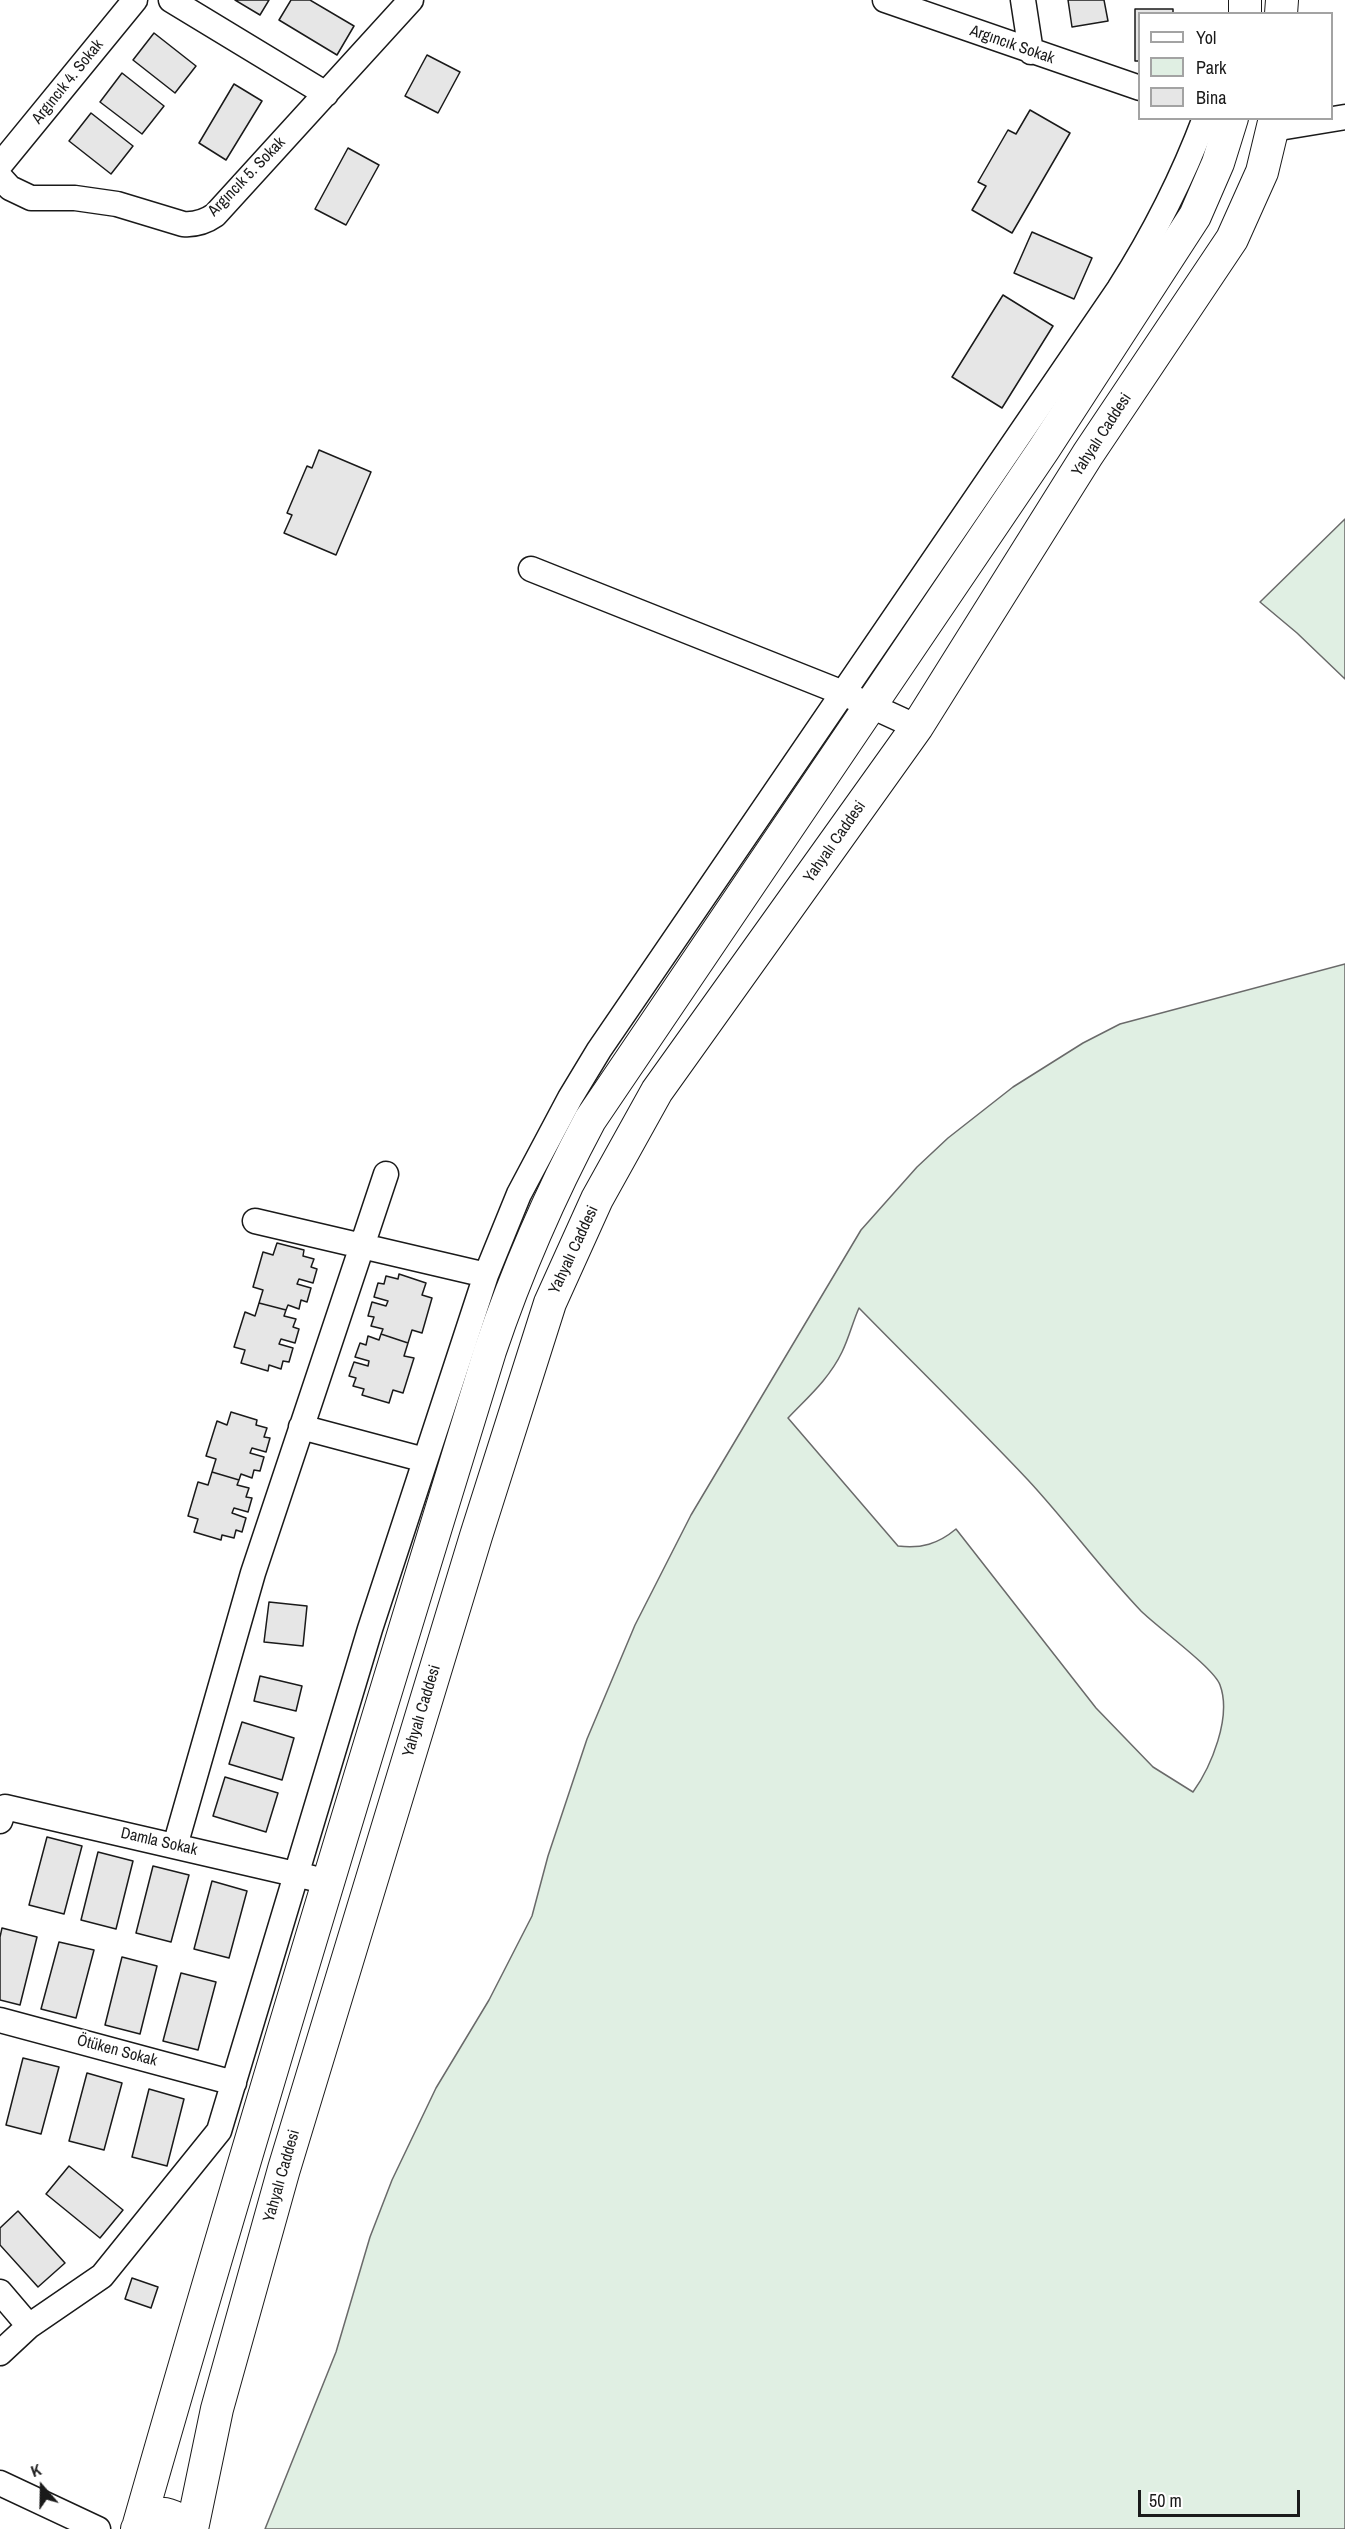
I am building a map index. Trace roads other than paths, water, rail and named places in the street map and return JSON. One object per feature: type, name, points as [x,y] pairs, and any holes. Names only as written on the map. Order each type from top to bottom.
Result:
[{"type":"main road","points":[[138,2527],[220,2239],[490,1351],[510,1294],[544,1211],[590,1120],[1044,449],[1194,216],[1218,163],[1232,120]]},
{"type":"main road","name":"Yahyalı Caddesi","points":[[192,2529],[217,2409],[284,2169],[476,1536],[550,1303],[597,1199],[657,1091],[917,727],[1088,454],[1232,239],[1254,195],[1274,124]]},
{"type":"main road","points":[[138,2527],[155,2514],[165,2513],[174,2516],[186,2529]]},
{"type":"street","name":"Argıncık 4. Sokak","points":[[0,165],[11,142],[135,0]]},
{"type":"street","points":[[171,0],[326,94]]},
{"type":"street","name":"Argıncık 5. Sokak","points":[[0,177],[10,188],[31,198],[96,200],[146,211],[183,224],[200,223],[215,215],[411,0]]},
{"type":"street","name":"Argıncık Sokak","points":[[885,0],[1138,87]]},
{"type":"street","points":[[1023,0],[1031,52]]},
{"type":"street","points":[[0,2353],[29,2326],[102,2276],[219,2131],[370,1629],[486,1275],[519,1194],[570,1098],[611,1032],[948,542],[1135,264],[1178,184],[1204,120]]},
{"type":"street","points":[[1274,124],[1315,120]]},
{"type":"street","points":[[531,568],[843,693],[917,727]]},
{"type":"street","points":[[175,1846],[253,1574],[386,1174]]},
{"type":"street","points":[[255,1221],[486,1275]]},
{"type":"street","points":[[302,1427],[426,1460]]},
{"type":"street","name":"Damla Sokak","points":[[0,1821],[5,1807],[327,1882]]},
{"type":"street","name":"Ötüken Sokak","points":[[0,2020],[234,2083]]},
{"type":"street","points":[[0,2292],[29,2326]]},
{"type":"street","points":[[0,2483],[98,2529]]}]
